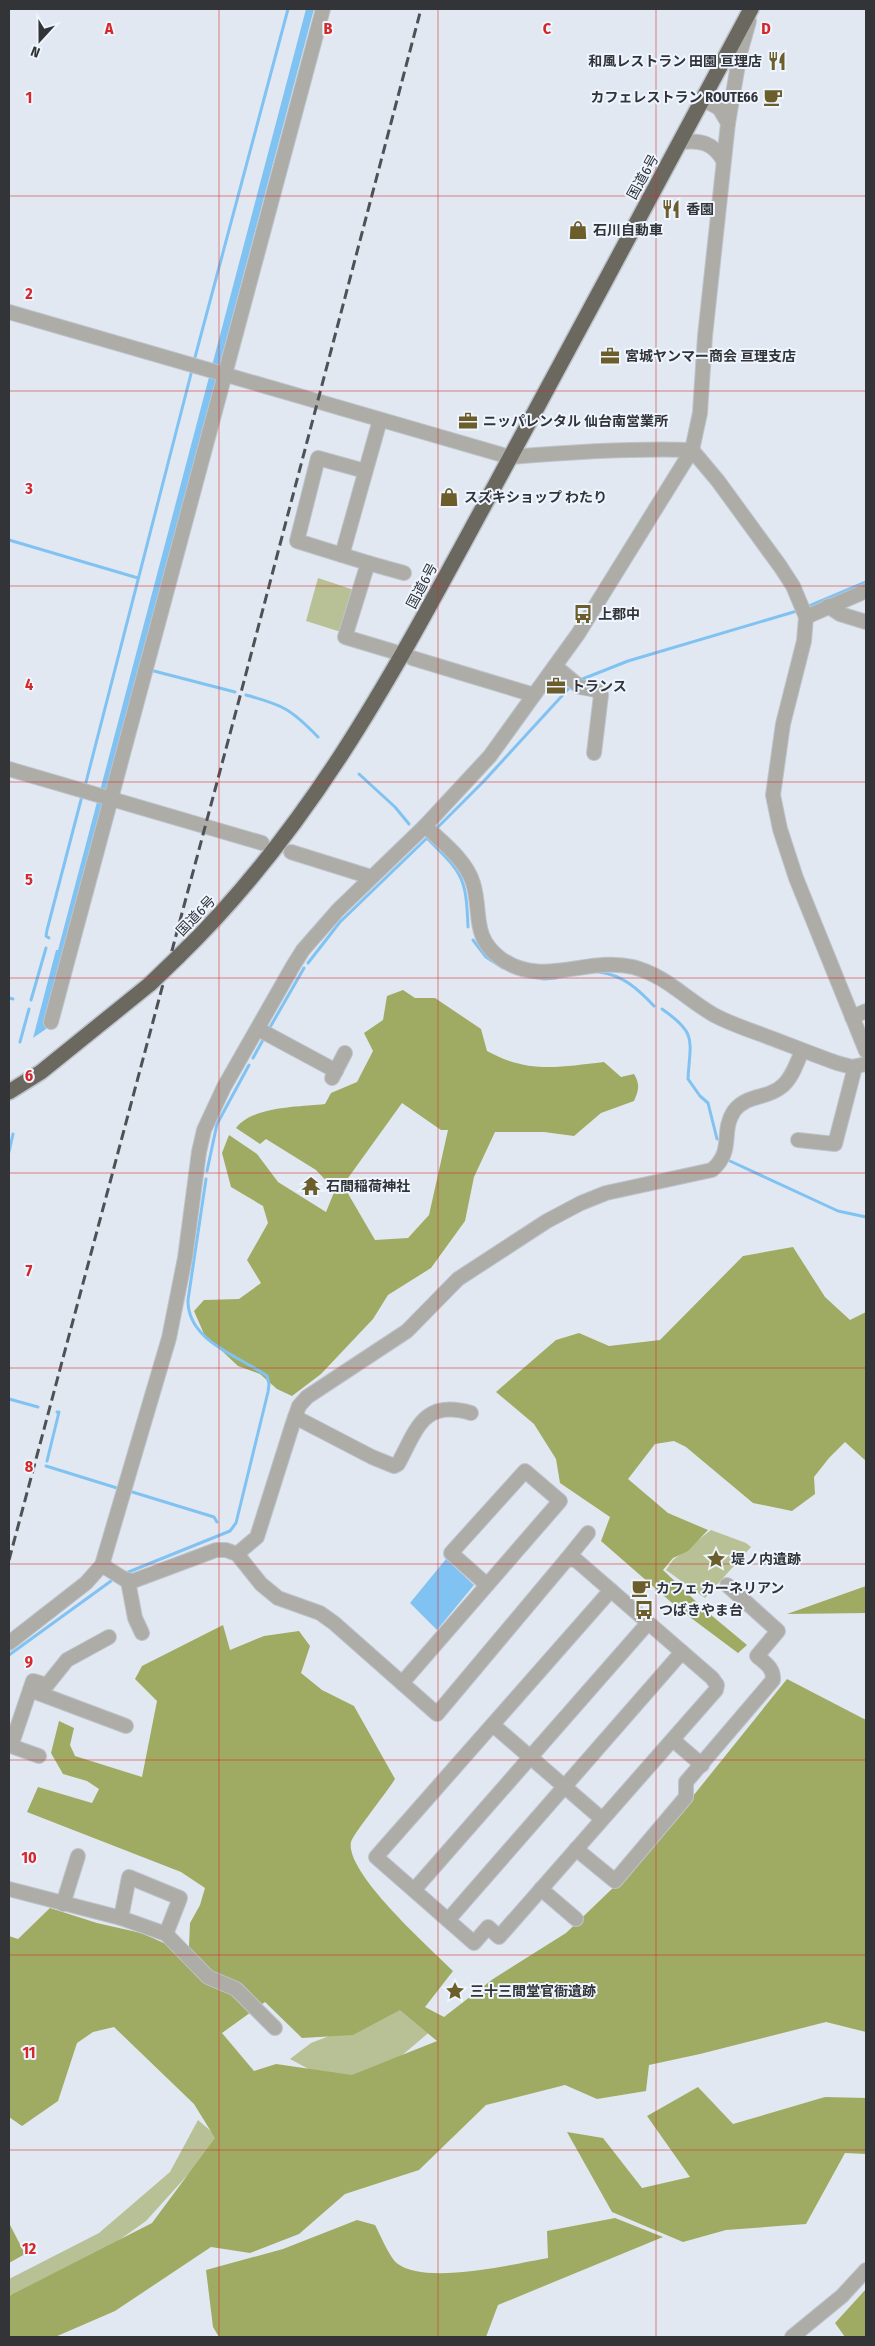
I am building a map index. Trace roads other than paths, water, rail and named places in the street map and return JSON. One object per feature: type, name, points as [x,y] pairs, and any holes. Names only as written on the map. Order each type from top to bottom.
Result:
[{"type":"highway","name":"国道6号","points":[[9,1092],[41,1072],[150,984],[178,957],[250,882],[314,797],[402,656],[682,142],[752,9]]},
{"type":"street","points":[[51,1022],[104,798],[224,375],[323,9]]},
{"type":"street","points":[[730,49],[742,9]]},
{"type":"street","points":[[9,1643],[86,1583],[102,1564],[169,1338],[185,1258],[199,1152],[204,1130],[224,1087],[303,950],[338,910],[425,826],[490,756],[555,666],[606,590],[692,450],[700,413],[705,336],[728,123],[740,53],[752,9]]},
{"type":"street","points":[[704,100],[719,108],[728,123]]},
{"type":"street","points":[[682,142],[706,143],[717,150],[723,160]]},
{"type":"street","points":[[9,312],[510,457],[641,449],[692,450],[718,480],[780,566],[793,586],[806,617],[804,641],[783,724],[773,795],[780,829],[796,878],[866,1052]]},
{"type":"street","points":[[342,555],[380,420]]},
{"type":"street","points":[[365,471],[318,458],[297,541],[404,573]]},
{"type":"street","points":[[368,563],[345,637],[395,652]]},
{"type":"street","points":[[806,617],[866,591]]},
{"type":"street","points":[[828,606],[840,614],[866,622]]},
{"type":"street","points":[[412,658],[534,695]]},
{"type":"street","points":[[555,666],[580,687],[596,690],[601,695],[594,753]]},
{"type":"street","points":[[9,769],[262,843]]},
{"type":"street","points":[[425,826],[454,854],[469,873],[473,883],[478,926],[482,937],[500,958],[516,967],[542,972],[604,964],[632,967],[654,974],[714,1015],[837,1063],[861,1065],[835,1144],[798,1140]]},
{"type":"street","points":[[291,852],[371,877]]},
{"type":"street","points":[[852,1017],[866,1011]]},
{"type":"street","points":[[258,1029],[334,1074],[345,1053]]},
{"type":"street","points":[[237,1554],[257,1537],[295,1417],[303,1401],[318,1388],[407,1331],[458,1279],[547,1221],[581,1203],[606,1193],[712,1170],[719,1164],[726,1152],[729,1120],[735,1111],[748,1099],[782,1087],[788,1080],[802,1050]]},
{"type":"street","points":[[295,1417],[372,1457],[394,1466],[398,1464],[415,1431],[425,1417],[453,1410],[472,1413]]},
{"type":"street","points":[[402,1683],[560,1501],[524,1471],[451,1553],[487,1585]]},
{"type":"street","points":[[102,1564],[128,1581],[133,1581],[216,1550],[226,1550],[237,1554],[272,1594],[286,1602],[320,1613],[437,1714],[588,1534]]},
{"type":"street","points":[[567,1559],[576,1560],[611,1590],[648,1622],[712,1678],[717,1685],[716,1690],[499,1937],[488,1928],[474,1943],[376,1857],[611,1590]]},
{"type":"street","points":[[128,1581],[135,1618],[142,1633]]},
{"type":"street","points":[[576,1849],[615,1881],[686,1797],[686,1782],[773,1680],[774,1673],[771,1668],[757,1656],[778,1631],[727,1585]]},
{"type":"street","points":[[414,1890],[648,1622]]},
{"type":"street","points":[[39,1756],[10,1746],[34,1681],[47,1685],[67,1660],[109,1637]]},
{"type":"street","points":[[448,1920],[682,1652]]},
{"type":"street","points":[[30,1690],[126,1726]]},
{"type":"street","points":[[492,1725],[602,1819]]},
{"type":"street","points":[[673,1740],[702,1765]]},
{"type":"street","points":[[63,1904],[78,1856]]},
{"type":"street","points":[[121,1918],[129,1877],[180,1898],[166,1934]]},
{"type":"street","points":[[9,1889],[121,1918],[166,1934],[208,1977],[236,1990],[275,2028]]},
{"type":"street","points":[[541,1890],[576,1919]]},
{"type":"street","points":[[792,2337],[842,2296],[866,2270]]},
{"type":"water","points":[[306,9],[314,9],[116,755],[46,1029],[33,1038],[56,950],[58,950]]},
{"type":"water","points":[[446,1559],[474,1585],[437,1630],[410,1603]]},
{"type":"waterway","points":[[194,361],[288,9]]},
{"type":"waterway","points":[[85,786],[192,370]]},
{"type":"waterway","points":[[9,540],[138,578]]},
{"type":"waterway","points":[[809,606],[866,582]]},
{"type":"waterway","points":[[580,680],[628,661],[797,611]]},
{"type":"waterway","points":[[150,670],[235,692]]},
{"type":"waterway","points":[[438,827],[484,781],[571,686]]},
{"type":"waterway","points":[[246,695],[286,709],[301,720],[318,737]]},
{"type":"waterway","points":[[359,774],[395,807],[409,824]]},
{"type":"waterway","points":[[49,938],[46,936],[47,930],[82,796]]},
{"type":"waterway","points":[[308,963],[340,922],[427,838],[448,860],[460,877],[466,897],[468,927]]},
{"type":"waterway","points":[[473,940],[486,957],[503,968]]},
{"type":"waterway","points":[[31,1000],[46,948]]},
{"type":"waterway","points":[[269,1029],[304,968]]},
{"type":"waterway","points":[[599,972],[623,980],[654,1006]]},
{"type":"waterway","points":[[535,977],[544,979],[556,978]]},
{"type":"waterway","points":[[9,998],[13,999]]},
{"type":"waterway","points":[[20,1042],[29,1009]]},
{"type":"waterway","points":[[662,1009],[682,1025],[687,1032],[690,1046],[688,1079],[700,1096],[708,1103],[717,1139]]},
{"type":"waterway","points":[[253,1058],[264,1038]]},
{"type":"waterway","points":[[207,1171],[217,1124],[249,1065]]},
{"type":"waterway","points":[[9,1152],[13,1134]]},
{"type":"waterway","points":[[730,1161],[838,1211],[866,1217]]},
{"type":"waterway","points":[[126,1573],[230,1531],[236,1523],[268,1392],[267,1376],[229,1354],[205,1337],[196,1326],[190,1314],[188,1300],[206,1179]]},
{"type":"waterway","points":[[9,1399],[38,1407]]},
{"type":"waterway","points":[[47,1461],[59,1412],[57,1412]]},
{"type":"waterway","points":[[46,1466],[117,1488]]},
{"type":"waterway","points":[[129,1491],[214,1517],[217,1522]]},
{"type":"waterway","points":[[9,1655],[111,1581]]},
{"type":"railway","points":[[9,1560],[239,700],[421,9]]},
{"type":"place","name":"和風レストラン 田園 亘理店","points":[[777,61]]},
{"type":"place","name":"カフェレストラン ROUTE66","points":[[773,97]]},
{"type":"place","name":"香園","points":[[671,209]]},
{"type":"place","name":"石川自動車","points":[[578,230]]},
{"type":"place","name":"宮城ヤンマー商会 亘理支店","points":[[610,356]]},
{"type":"place","name":"ニッパレンタル 仙台南営業所","points":[[468,421]]},
{"type":"place","name":"スズキショップ わたり","points":[[449,497]]},
{"type":"place","name":"上郡中","points":[[583,614]]},
{"type":"place","name":"トランス","points":[[556,686]]},
{"type":"place","name":"石間稲荷神社","points":[[311,1186]]},
{"type":"place","name":"堤ノ内遺跡","points":[[716,1559]]},
{"type":"place","name":"カフェ カーネリアン","points":[[641,1588]]},
{"type":"place","name":"つばきやま台","points":[[644,1610]]},
{"type":"place","name":"三十三間堂官衙遺跡","points":[[455,1991]]}]
